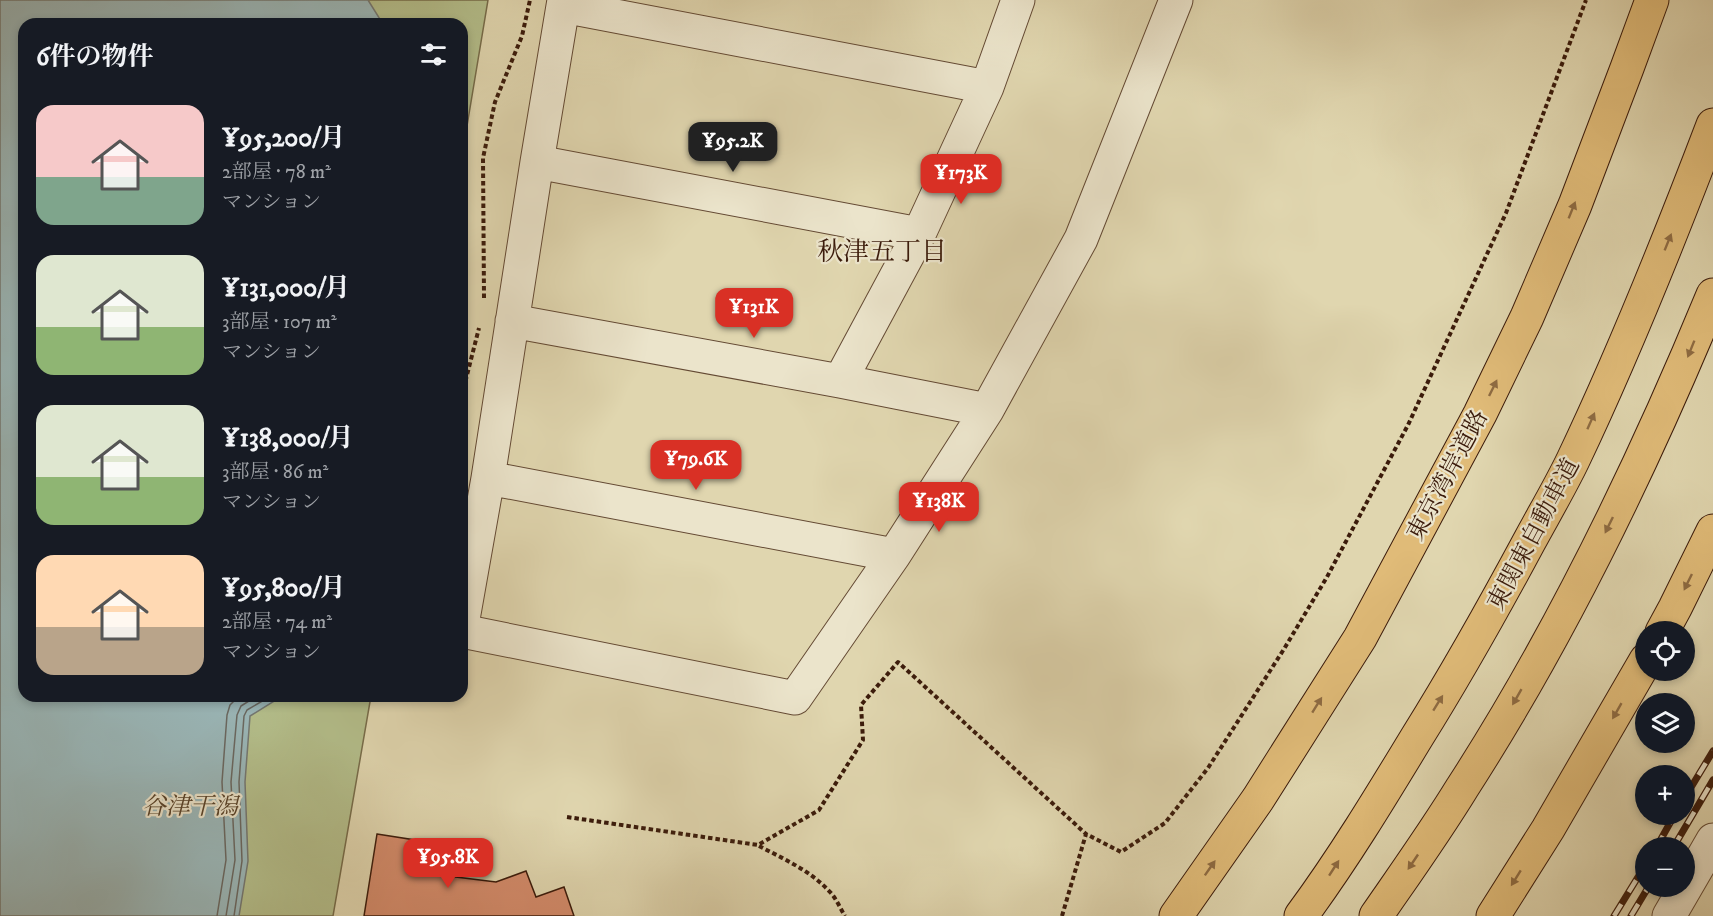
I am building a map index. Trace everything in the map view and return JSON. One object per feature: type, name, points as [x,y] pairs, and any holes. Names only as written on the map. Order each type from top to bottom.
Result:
[{"type":"highway","name":"東京湾岸道路","points":[[1176,916],[1258,799],[1360,638],[1480,414],[1527,317],[1570,215],[1652,0]]},
{"type":"highway","name":"東関東自動車道","points":[[1301,916],[1334,869],[1447,689],[1490,616],[1572,461],[1632,328],[1713,125]]},
{"type":"highway","points":[[1376,916],[1462,788],[1519,694],[1586,573],[1677,383],[1713,294]]},
{"type":"highway","points":[[1668,621],[1713,531]]},
{"type":"highway","points":[[1493,916],[1548,829],[1635,679]]},
{"type":"street","points":[[840,381],[919,234],[987,87],[1018,0]]},
{"type":"street","points":[[468,632],[795,698],[894,555],[987,410],[1081,239],[1176,0]]},
{"type":"street","points":[[468,591],[488,478],[498,314],[537,162],[563,3],[987,87]]},
{"type":"street","points":[[537,162],[919,234]]},
{"type":"street","points":[[498,314],[987,410]]},
{"type":"street","points":[[488,478],[894,555]]},
{"type":"street","points":[[1669,916],[1713,840]]},
{"type":"path","points":[[498,314],[483,158],[495,102],[522,36],[530,0]]},
{"type":"path","points":[[758,845],[819,810],[863,740],[861,705],[898,663],[1086,834],[1121,852],[1165,823],[1208,768],[1302,618],[1332,568],[1408,426],[1502,224],[1586,0]]},
{"type":"path","points":[[468,371],[479,327]]},
{"type":"path","points":[[567,818],[758,845],[800,867],[816,879],[832,893],[845,916]]},
{"type":"path","points":[[1062,916],[1086,834]]},
{"type":"green space","name":"谷津干潟","points":[[0,0],[488,0],[468,120],[468,18],[18,18],[18,702],[370,702],[333,916],[0,916]]},
{"type":"water","name":"谷津干潟","points":[[0,0],[368,0],[379,18],[18,18],[18,702],[273,702],[250,716],[245,782],[248,861],[239,916],[0,916]]},
{"type":"building","points":[[377,834],[428,842],[425,862],[433,864],[432,874],[496,882],[526,871],[536,897],[564,887],[574,916],[364,916]]},
{"type":"railway","points":[[1695,781],[1713,751]]},
{"type":"railway","points":[[1679,837],[1713,780]]},
{"type":"railway","points":[[1662,837],[1669,825]]},
{"type":"railway","points":[[1614,916],[1635,882]]},
{"type":"railway","points":[[1631,916],[1642,897]]},
{"type":"district","name":"秋津五丁目","points":[[882,251]]}]
